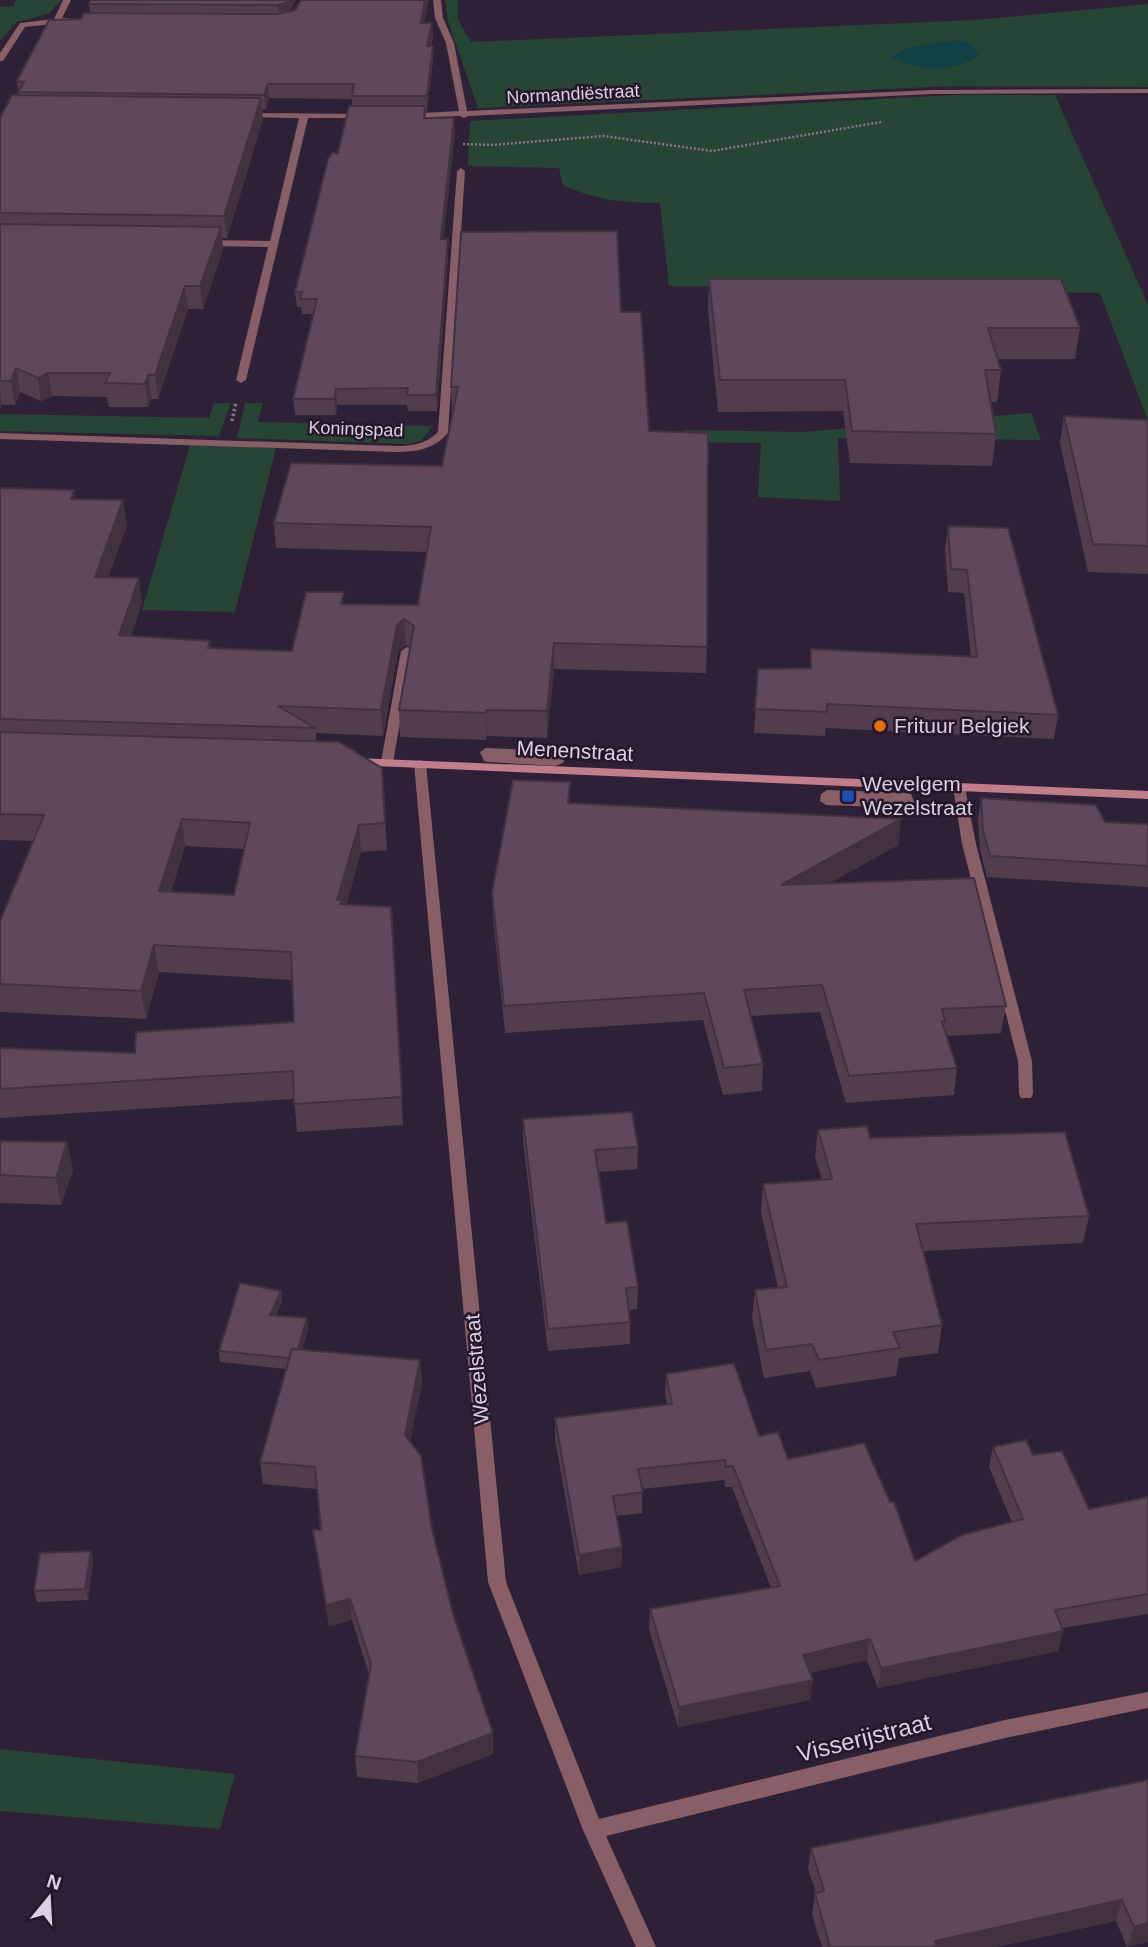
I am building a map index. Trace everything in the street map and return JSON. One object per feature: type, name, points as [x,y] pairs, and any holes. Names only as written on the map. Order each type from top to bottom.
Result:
[{"type":"main road","name":"Menenstraat","points":[[346,761],[1148,795]]},
{"type":"street","points":[[57,20],[67,0]]},
{"type":"street","points":[[437,0],[439,18],[450,43],[464,116]]},
{"type":"street","points":[[0,59],[3,49],[23,25],[71,20]]},
{"type":"street","name":"Normandiëstraat","points":[[397,116],[464,116],[942,92],[1148,91]]},
{"type":"street","points":[[235,115],[370,116]]},
{"type":"street","points":[[241,380],[304,116]]},
{"type":"street","name":"Koningspad","points":[[0,436],[424,448],[437,441],[443,433],[461,171]]},
{"type":"street","points":[[192,243],[275,244]]},
{"type":"street","points":[[387,762],[407,651]]},
{"type":"street","points":[[486,752],[560,755],[559,760],[488,758],[486,752]]},
{"type":"street","name":"Wezelstraat","points":[[420,764],[497,1583],[593,1830],[646,1947]]},
{"type":"street","points":[[959,787],[969,844],[1025,1061],[1026,1094]]},
{"type":"street","points":[[826,796],[906,797],[909,804],[826,801],[826,796]]},
{"type":"street","name":"Visserijstraat","points":[[593,1830],[1004,1728],[1148,1700]]},
{"type":"path","points":[[463,144],[491,145],[604,136],[712,151],[856,124],[891,121]]},
{"type":"path","points":[[228,442],[241,380]]},
{"type":"shaded area","points":[[16,0],[61,0],[48,14],[17,22],[0,41],[0,7],[14,6]]},
{"type":"shaded area","points":[[445,0],[458,0],[458,20],[471,42],[975,20],[1148,4],[1148,87],[953,86],[478,108],[448,21]]},
{"type":"shaded area","points":[[958,40],[971,44],[979,56],[958,65],[935,68],[913,65],[891,57],[910,47]]},
{"type":"shaded area","points":[[954,95],[1055,95],[1148,305],[1148,421],[1100,293],[669,286],[660,203],[610,200],[575,190],[563,185],[559,168],[468,166],[470,121]]},
{"type":"shaded area","points":[[214,403],[231,403],[219,436],[0,431],[0,414],[209,418]]},
{"type":"shaded area","points":[[245,403],[263,403],[258,422],[433,426],[422,440],[410,444],[237,438]]},
{"type":"shaded area","points":[[1031,413],[1041,440],[838,438],[840,501],[758,497],[761,443],[685,442],[684,430],[802,432]]},
{"type":"shaded area","points":[[190,445],[276,448],[235,612],[142,610]]},
{"type":"shaded area","points":[[0,1749],[235,1774],[220,1829],[0,1811]]},
{"type":"building","points":[[91,0],[287,0],[278,5],[89,4]]},
{"type":"building","points":[[301,0],[425,0],[421,23],[432,23],[427,46],[433,46],[427,96],[352,96],[354,84],[268,84],[264,95],[18,92],[24,82],[17,81],[49,20],[81,19],[84,13],[278,14],[295,10]]},
{"type":"building","points":[[12,95],[261,98],[224,216],[0,213],[0,118]]},
{"type":"building","points":[[349,106],[425,106],[424,118],[454,118],[441,239],[448,239],[436,395],[407,395],[408,388],[336,389],[334,399],[293,399],[317,299],[300,299],[302,292],[295,292],[328,159],[332,153],[338,153]]},
{"type":"building","points":[[0,224],[221,227],[200,286],[185,286],[155,375],[148,375],[145,384],[105,383],[110,373],[48,373],[38,378],[16,368],[11,381],[0,381]]},
{"type":"building","points":[[617,231],[621,312],[641,312],[649,431],[708,433],[707,647],[554,643],[547,711],[486,710],[486,713],[399,710],[414,626],[404,619],[397,625],[381,710],[278,706],[315,728],[0,719],[0,488],[74,490],[71,499],[123,500],[95,577],[139,578],[119,635],[210,641],[208,648],[292,651],[306,592],[344,592],[341,604],[418,605],[431,527],[274,523],[291,463],[442,466],[458,387],[451,387],[461,232]]},
{"type":"building","points":[[709,279],[1061,279],[1080,328],[988,328],[1001,370],[985,370],[996,434],[852,431],[845,380],[720,380]]},
{"type":"building","points":[[1064,416],[1148,420],[1148,546],[1093,544]]},
{"type":"building","points":[[948,526],[1008,528],[1058,715],[827,704],[827,712],[755,709],[758,669],[811,668],[811,649],[977,657],[967,570],[951,569]]},
{"type":"building","points":[[0,732],[339,742],[382,768],[385,823],[359,825],[337,900],[342,900],[340,904],[391,907],[402,1097],[294,1104],[293,1071],[0,1089],[0,1048],[135,1053],[136,1032],[294,1022],[291,952],[154,945],[141,991],[0,984],[0,921],[44,815],[0,814]],"holes":[[[182,819],[250,823],[234,895],[159,891]]]},
{"type":"building","points":[[513,780],[570,782],[568,803],[901,819],[781,885],[974,878],[1006,1006],[942,1009],[945,1021],[942,1022],[957,1068],[849,1076],[822,985],[744,990],[763,1064],[724,1068],[704,993],[504,1006],[492,893]]},
{"type":"building","points":[[981,798],[1096,805],[1105,822],[1148,824],[1148,866],[990,856],[983,830]]},
{"type":"building","points":[[632,1112],[638,1147],[595,1150],[606,1223],[627,1221],[638,1287],[626,1288],[630,1322],[548,1329],[523,1119]]},
{"type":"building","points":[[867,1126],[870,1138],[1065,1132],[1089,1216],[916,1224],[942,1325],[893,1332],[900,1348],[819,1360],[812,1344],[766,1350],[755,1290],[787,1287],[763,1184],[832,1179],[818,1130]]},
{"type":"building","points":[[0,1141],[67,1142],[56,1178],[0,1175]]},
{"type":"building","points":[[240,1283],[281,1291],[270,1315],[307,1318],[298,1349],[292,1349],[289,1358],[219,1351]]},
{"type":"building","points":[[292,1349],[420,1360],[405,1435],[421,1456],[432,1529],[453,1614],[493,1733],[417,1762],[355,1756],[371,1664],[350,1599],[326,1605],[313,1530],[321,1530],[315,1467],[260,1462]]},
{"type":"building","points":[[734,1363],[759,1436],[778,1432],[788,1459],[864,1443],[890,1502],[894,1502],[915,1561],[962,1535],[1023,1519],[993,1447],[1026,1440],[1033,1455],[1062,1451],[1089,1509],[1148,1497],[1148,1594],[1055,1610],[1063,1631],[881,1668],[870,1639],[803,1655],[813,1680],[679,1707],[650,1609],[780,1586],[733,1466],[726,1467],[725,1460],[638,1469],[643,1492],[613,1496],[622,1547],[579,1555],[555,1418],[672,1404],[666,1374]]},
{"type":"building","points":[[91,1551],[85,1589],[34,1591],[40,1553]]},
{"type":"building","points":[[1148,1780],[1148,1923],[1134,1927],[1122,1900],[935,1941],[937,1947],[830,1947],[815,1893],[824,1891],[811,1848]]},
{"type":"place","name":"Frituur Belgiek","points":[[880,726]]},
{"type":"place","name":"Wevelgem Wezelstraat","points":[[848,796]]}]
